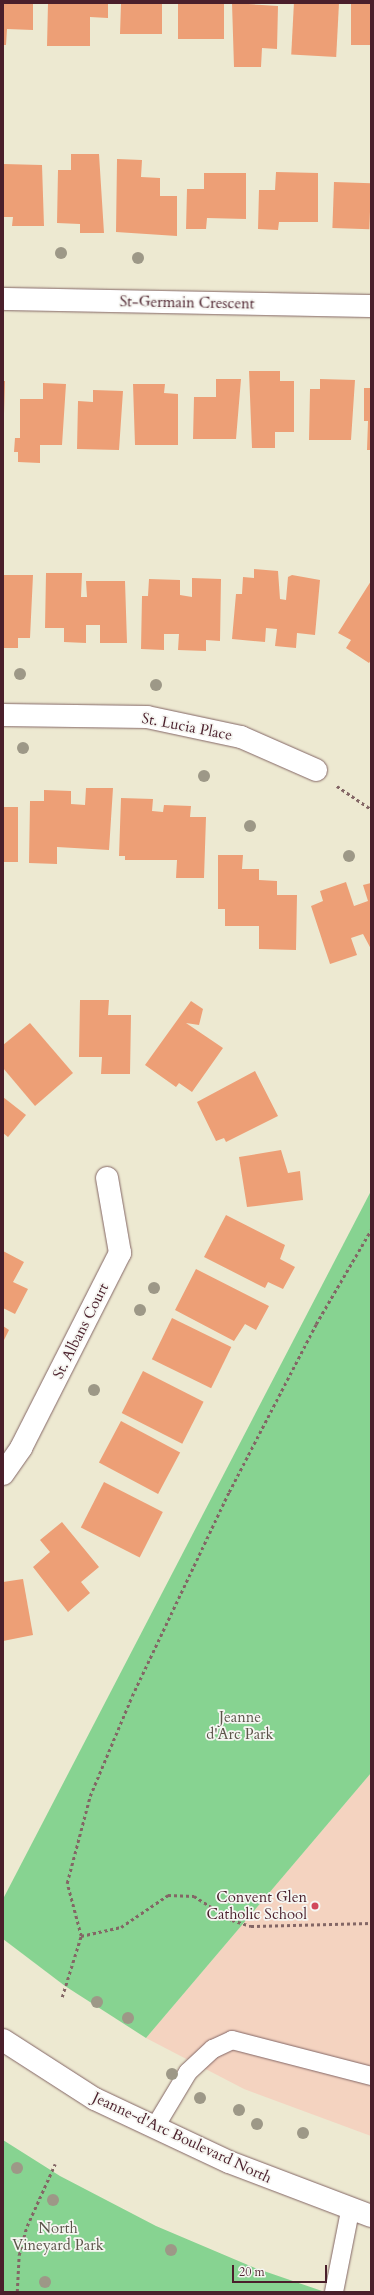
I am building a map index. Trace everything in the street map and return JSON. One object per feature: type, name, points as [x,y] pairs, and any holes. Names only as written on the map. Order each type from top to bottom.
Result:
[{"type":"street","name":"St-Germain Crescent","points":[[3,300],[371,306]]},
{"type":"street","name":"St. Lucia Place","points":[[3,715],[147,717],[241,736],[316,770]]},
{"type":"street","name":"St. Albans Court","points":[[3,1474],[21,1448],[120,1253],[107,1178]]},
{"type":"street","name":"Jeanne-d'Arc Boulevard North","points":[[3,2040],[95,2099],[229,2162],[361,2214]]},
{"type":"lane","points":[[154,2127],[188,2072],[213,2049],[232,2040],[371,2076]]},
{"type":"lane","points":[[334,2292],[361,2214]]},
{"type":"path","points":[[316,770],[371,809]]},
{"type":"path","points":[[62,1998],[81,1936],[67,1883],[90,1796],[132,1696],[229,1492],[316,1324],[371,1230]]},
{"type":"path","points":[[81,1936],[121,1927],[168,1896],[194,1896],[232,1920],[251,1926],[371,1924]]},
{"type":"path","points":[[17,2292],[19,2255],[27,2226],[55,2164]]},
{"type":"shaded area","name":"Convent Glen Catholic School","points":[[371,1773],[371,2136],[244,2089],[146,2038]]},
{"type":"green space","name":"Jeanne d'Arc Park","points":[[371,1191],[371,1773],[146,2038],[65,1986],[3,1939],[3,1899]]},
{"type":"green space","name":"North Vineyard Park","points":[[3,2140],[60,2176],[156,2226],[255,2268],[325,2292],[3,2292]]},
{"type":"building","points":[[3,3],[33,3],[33,30],[7,29],[6,45],[3,45]]},
{"type":"building","points":[[48,3],[108,3],[108,18],[90,17],[90,46],[47,46]]},
{"type":"building","points":[[116,3],[162,3],[162,34],[120,34],[121,4]]},
{"type":"building","points":[[178,3],[224,3],[224,39],[178,39]]},
{"type":"building","points":[[232,3],[278,6],[277,49],[262,48],[261,67],[234,67]]},
{"type":"building","points":[[294,3],[339,3],[336,57],[291,55]]},
{"type":"building","points":[[351,3],[371,3],[371,45],[351,45]]},
{"type":"building","points":[[71,154],[99,154],[104,233],[80,233],[80,224],[57,223],[58,170],[71,170]]},
{"type":"building","points":[[117,159],[142,160],[141,177],[160,178],[160,196],[177,196],[177,236],[116,232]]},
{"type":"building","points":[[3,164],[42,165],[44,226],[12,226],[13,217],[3,217]]},
{"type":"building","points":[[276,172],[318,173],[318,222],[279,222],[278,230],[258,229],[259,190],[275,190]]},
{"type":"building","points":[[204,173],[246,173],[246,219],[207,218],[206,229],[186,229],[187,189],[204,189]]},
{"type":"building","points":[[334,182],[371,183],[369,229],[332,228]]},
{"type":"building","points":[[249,371],[280,371],[280,381],[294,381],[294,432],[275,432],[275,448],[252,448]]},
{"type":"building","points":[[216,379],[241,379],[236,439],[193,439],[194,397],[216,397]]},
{"type":"building","points":[[320,379],[355,380],[351,440],[309,440],[310,389],[320,389]]},
{"type":"building","points":[[3,381],[5,381],[4,414],[3,414]]},
{"type":"building","points":[[43,383],[66,384],[62,445],[40,445],[40,463],[18,462],[18,452],[14,452],[15,438],[20,438],[20,399],[43,399]]},
{"type":"building","points":[[133,384],[165,384],[164,393],[178,394],[178,445],[135,445]]},
{"type":"building","points":[[364,388],[371,388],[371,450],[367,450],[368,421],[364,421]]},
{"type":"building","points":[[93,390],[123,391],[119,450],[77,449],[78,401],[93,402]]},
{"type":"building","points":[[254,569],[278,571],[280,599],[286,600],[288,577],[292,575],[320,580],[315,635],[297,633],[296,648],[275,646],[277,629],[266,628],[265,642],[232,639],[236,594],[242,594],[243,577],[254,578]]},
{"type":"building","points":[[46,573],[82,573],[81,597],[87,597],[86,581],[125,581],[127,643],[100,643],[100,625],[86,625],[86,643],[64,642],[64,628],[45,628]]},
{"type":"building","points":[[4,575],[33,575],[30,638],[18,638],[18,648],[3,648]]},
{"type":"building","points":[[192,578],[221,579],[220,641],[206,640],[206,651],[178,650],[179,634],[164,634],[164,650],[141,649],[142,596],[148,596],[149,579],[180,580],[180,595],[192,597]]},
{"type":"building","points":[[371,581],[371,660],[369,663],[346,648],[351,640],[338,633]]},
{"type":"building","points":[[86,788],[113,788],[109,850],[57,847],[57,864],[29,863],[30,801],[44,801],[44,790],[71,791],[71,804],[85,805]]},
{"type":"building","points":[[121,798],[153,799],[152,811],[163,812],[164,805],[191,806],[190,817],[206,817],[204,878],[176,878],[177,860],[125,860],[125,856],[119,856]]},
{"type":"building","points":[[3,807],[18,807],[18,862],[3,862]]},
{"type":"building","points":[[218,855],[243,855],[242,869],[259,869],[259,880],[277,881],[277,895],[297,895],[296,950],[259,949],[259,926],[225,926],[225,909],[218,909]]},
{"type":"building","points":[[346,882],[354,906],[368,901],[363,885],[371,883],[371,949],[363,934],[351,938],[357,955],[330,964],[311,906],[323,901],[320,891]]},
{"type":"building","points":[[80,1000],[109,1000],[108,1015],[131,1015],[130,1074],[101,1074],[102,1057],[79,1057]]},
{"type":"building","points":[[191,1001],[203,1009],[199,1025],[186,1023],[223,1048],[192,1092],[179,1083],[176,1087],[145,1065]]},
{"type":"building","points":[[30,1023],[73,1073],[35,1106],[3,1068],[3,1045]]},
{"type":"building","points":[[255,1071],[278,1116],[226,1142],[224,1138],[216,1141],[197,1102]]},
{"type":"building","points":[[3,1097],[26,1115],[8,1137],[3,1133]]},
{"type":"building","points":[[281,1150],[288,1173],[300,1171],[303,1200],[247,1207],[239,1157]]},
{"type":"building","points":[[226,1215],[285,1245],[280,1259],[295,1267],[283,1289],[268,1282],[265,1288],[204,1257]]},
{"type":"building","points":[[3,1251],[24,1262],[13,1282],[28,1289],[15,1314],[3,1308]]},
{"type":"building","points":[[196,1269],[269,1306],[256,1330],[245,1324],[234,1341],[175,1310]]},
{"type":"building","points":[[172,1318],[231,1347],[211,1388],[152,1359]]},
{"type":"building","points":[[3,1326],[9,1330],[3,1342]]},
{"type":"building","points":[[143,1371],[204,1402],[182,1444],[122,1413]]},
{"type":"building","points":[[121,1421],[180,1452],[158,1494],[99,1462]]},
{"type":"building","points":[[104,1482],[163,1512],[140,1557],[81,1527]]},
{"type":"building","points":[[62,1522],[99,1567],[81,1582],[90,1593],[68,1612],[33,1567],[50,1552],[40,1540]]},
{"type":"building","points":[[23,1579],[33,1635],[3,1641],[3,1582]]},
{"type":"place","name":"Convent Glen Catholic School","points":[[315,1906]]}]
